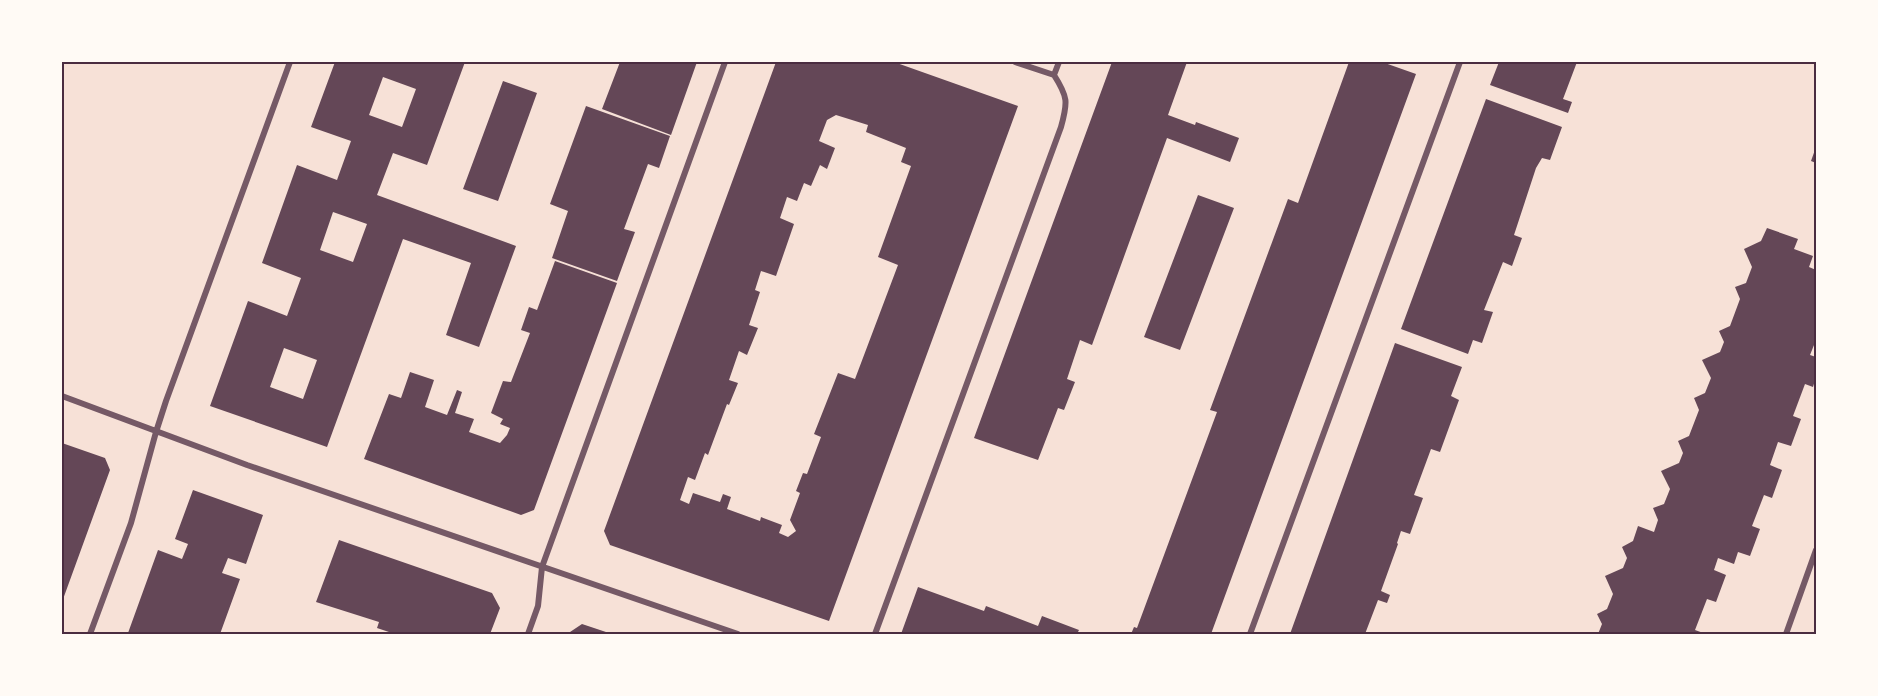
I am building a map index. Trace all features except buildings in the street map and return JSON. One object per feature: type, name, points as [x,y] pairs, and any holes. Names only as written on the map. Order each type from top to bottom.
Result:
[{"type":"street","points":[[90,634],[131,524],[156,432],[290,62]]},
{"type":"street","points":[[528,634],[538,606],[542,567],[725,62]]},
{"type":"street","points":[[875,634],[1061,127],[1066,99],[1054,75],[1015,62]]},
{"type":"street","points":[[1054,75],[1059,62]]},
{"type":"street","points":[[1250,634],[1460,62]]},
{"type":"street","points":[[62,396],[247,465],[738,634]]},
{"type":"street","points":[[1786,634],[1816,550]]}]
